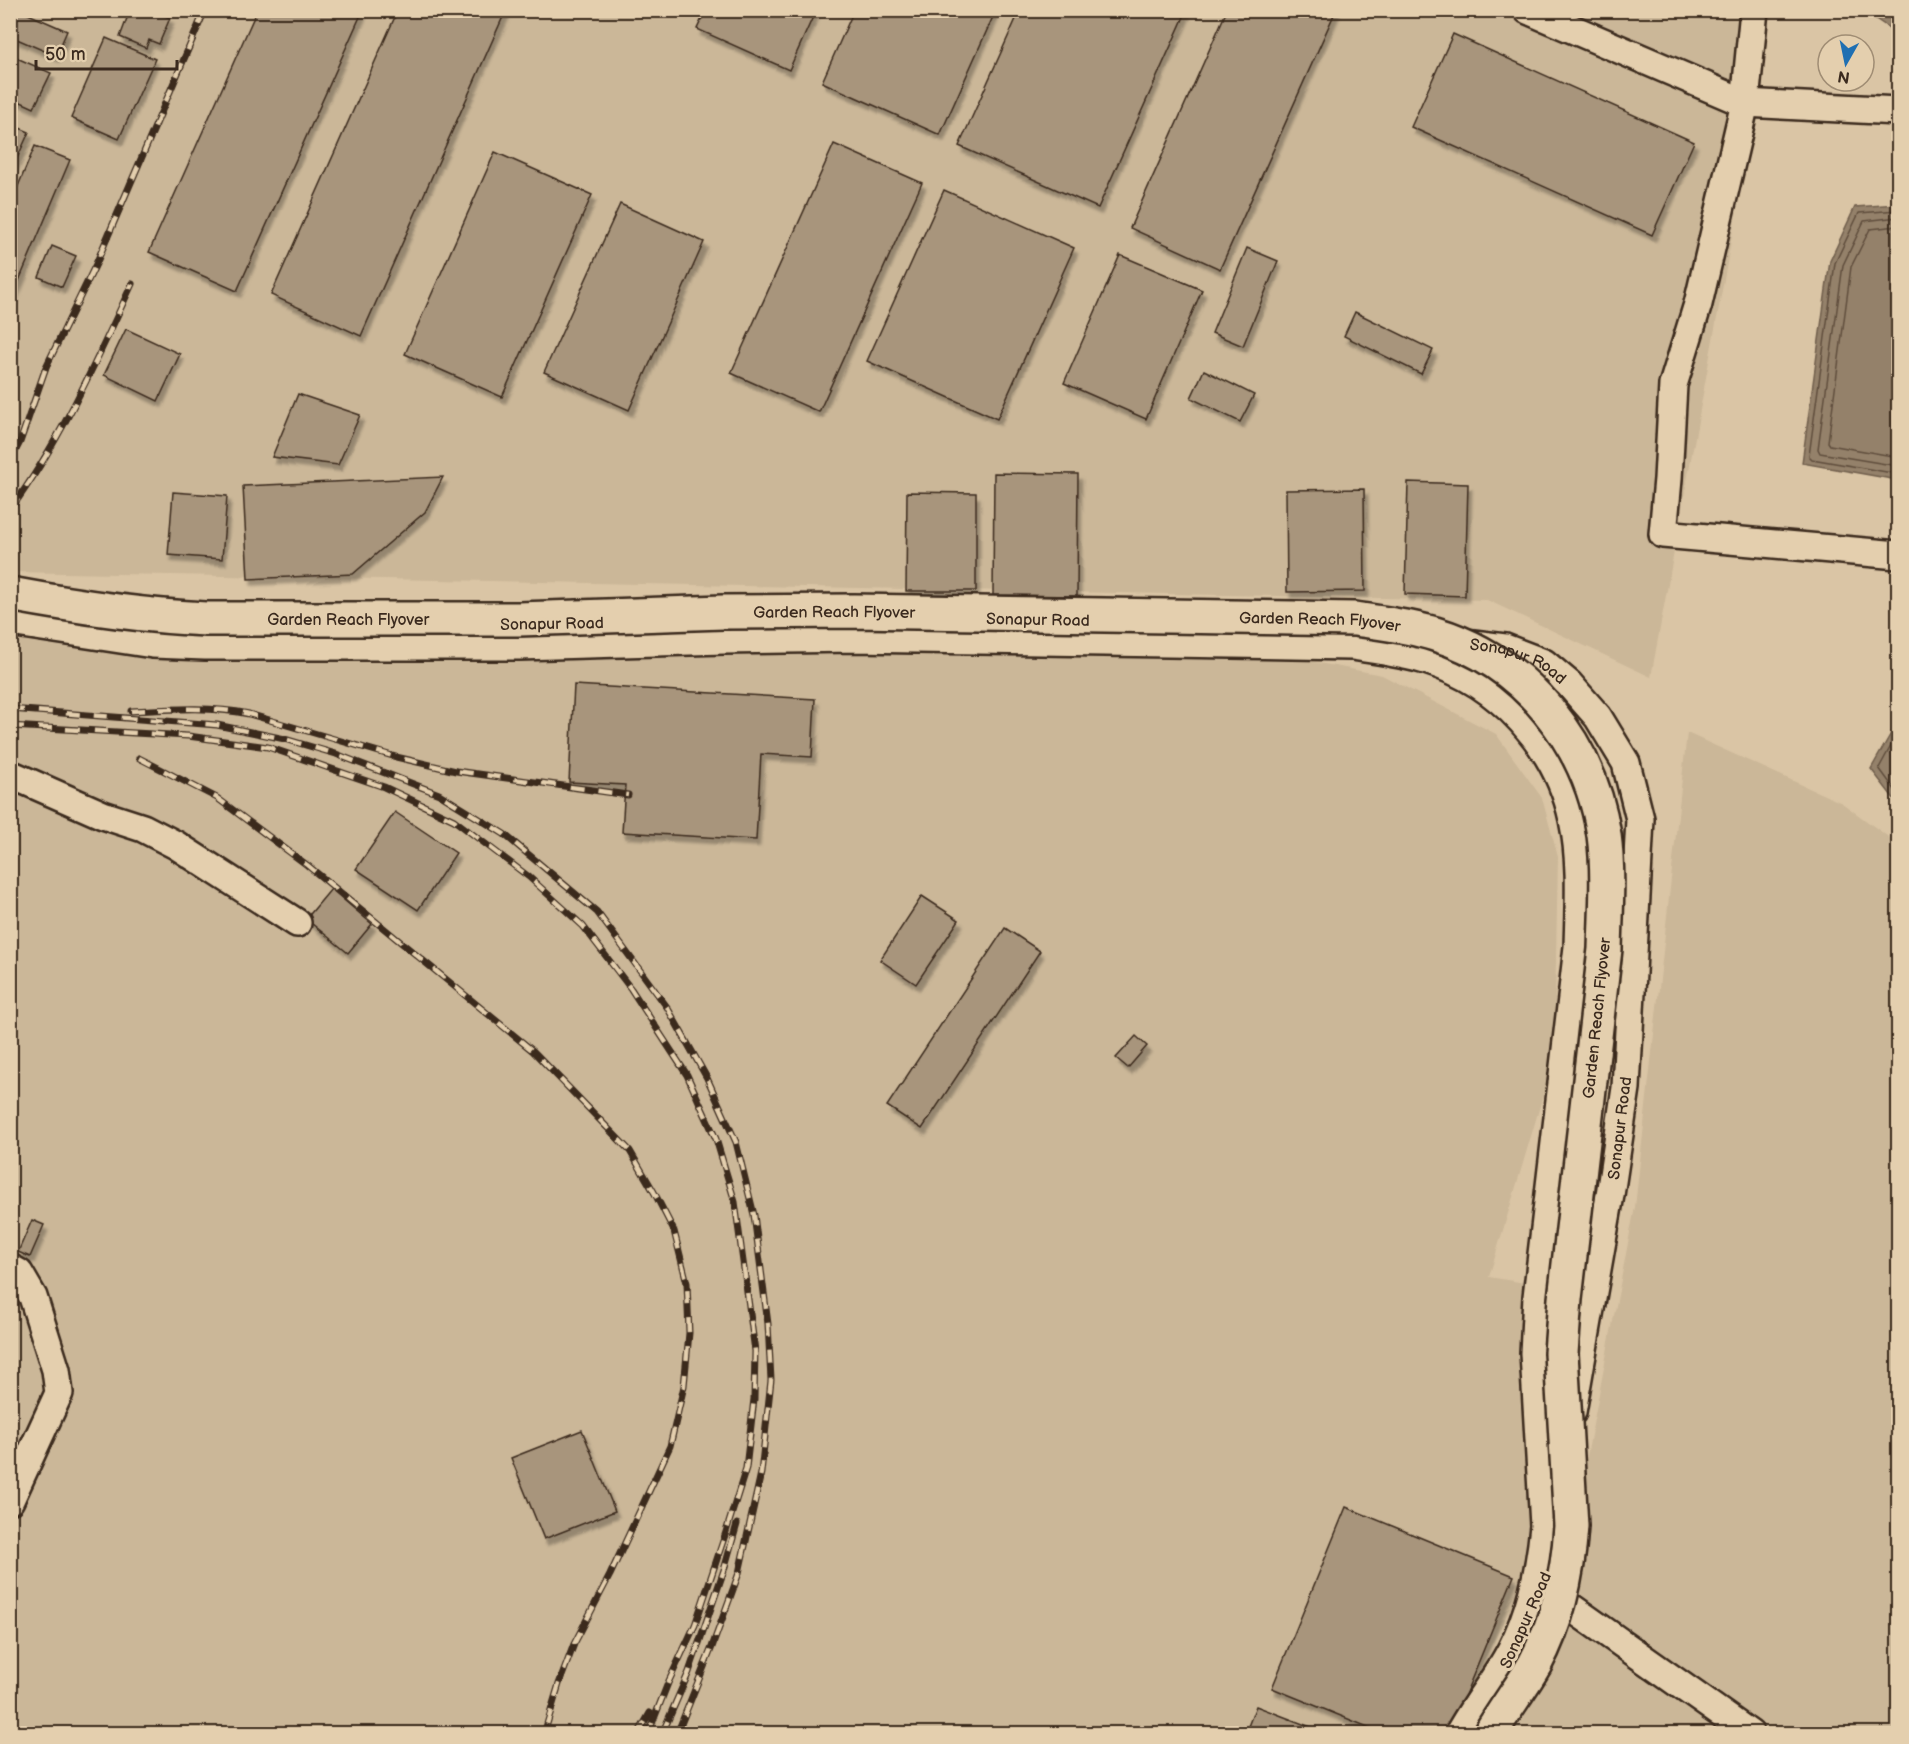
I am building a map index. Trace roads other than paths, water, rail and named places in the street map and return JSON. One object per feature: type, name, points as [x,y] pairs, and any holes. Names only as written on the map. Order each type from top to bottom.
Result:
[{"type":"main road","name":"Garden Reach Flyover","points":[[10,594],[155,617],[206,619],[519,619],[723,612],[854,611],[1354,619],[1436,634],[1468,648],[1506,670],[1544,705],[1560,725],[1585,767],[1598,806],[1604,837],[1606,902],[1605,949],[1564,1299],[1563,1394],[1571,1527],[1569,1554],[1549,1633],[1536,1662],[1490,1734]]},
{"type":"main road","name":"Garden Reach Flyover","points":[[10,619],[153,641],[205,643],[548,643],[854,635],[1352,643],[1429,658],[1451,666],[1491,689],[1526,721],[1552,758],[1562,777],[1570,797],[1579,840],[1582,913],[1581,947],[1538,1330],[1539,1416],[1547,1526],[1543,1559],[1534,1600],[1514,1651],[1464,1734]]},
{"type":"street","points":[[1528,10],[1745,103],[1899,111]]},
{"type":"street","points":[[1754,10],[1745,103],[1698,303],[1673,385],[1663,534],[1899,555]]},
{"type":"street","name":"Sonapur Road","points":[[10,600],[130,610],[466,624],[954,618],[1249,623],[1505,648],[1544,663],[1569,684],[1598,717],[1626,763],[1640,819],[1626,1088],[1610,1195],[1550,1537],[1549,1570],[1514,1654],[1464,1734]]},
{"type":"street","points":[[10,774],[103,814],[142,828],[168,841],[211,866],[297,923]]},
{"type":"street","points":[[10,1268],[19,1273],[33,1297],[56,1371],[59,1393],[10,1500]]},
{"type":"street","points":[[1542,1587],[1723,1726],[1750,1734]]},
{"type":"water","points":[[1864,11],[1898,11],[1898,34]]},
{"type":"water","points":[[1898,204],[1898,480],[1802,463],[1830,261],[1855,207]]},
{"type":"water","points":[[1898,721],[1898,804],[1871,769]]},
{"type":"railway","points":[[10,461],[20,442],[46,367],[96,264],[205,10]]},
{"type":"railway","points":[[10,510],[62,428],[132,284]]},
{"type":"railway","points":[[10,709],[217,725],[285,739],[336,754],[439,794],[504,834],[597,912],[667,1007],[707,1078],[736,1142],[754,1215],[768,1324],[771,1380],[761,1473],[739,1573],[677,1734]]},
{"type":"railway","points":[[131,711],[175,709],[234,711],[396,757],[456,771],[628,795]]},
{"type":"railway","points":[[10,726],[188,736],[268,747],[384,787],[454,820],[529,877],[583,926],[631,989],[687,1075],[716,1139],[735,1202],[755,1351],[754,1399],[746,1468],[726,1532],[695,1625],[668,1683],[648,1734]]},
{"type":"railway","points":[[139,758],[217,798],[307,865],[533,1051],[630,1151],[674,1231],[687,1283],[689,1333],[684,1386],[670,1446],[610,1575],[574,1644],[544,1734]]},
{"type":"railway","points":[[662,1734],[689,1672],[724,1570],[737,1524]]},
{"type":"railway","points":[[638,1734],[650,1713]]}]
